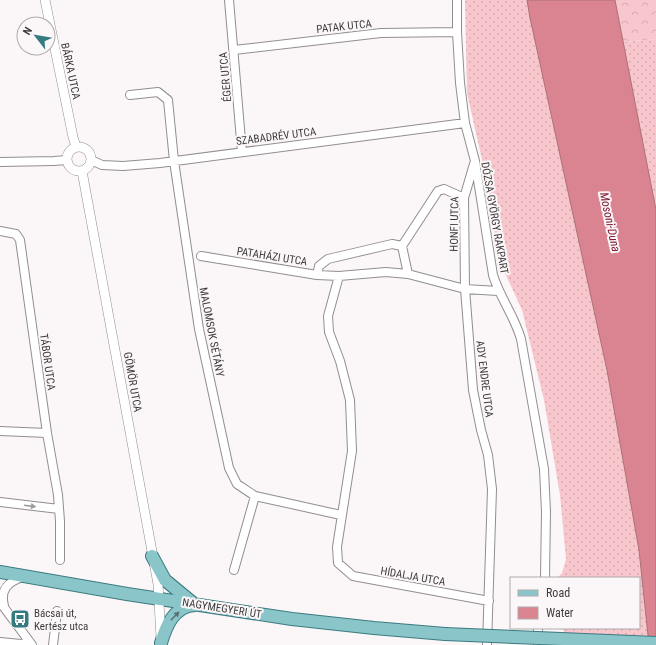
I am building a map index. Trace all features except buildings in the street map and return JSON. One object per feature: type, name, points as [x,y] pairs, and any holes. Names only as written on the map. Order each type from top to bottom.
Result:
[{"type":"main road","points":[[152,556],[165,580],[170,586],[184,594],[198,605]]},
{"type":"main road","name":"NAGYMEGYERI ÚT","points":[[0,572],[198,605],[292,619],[374,628],[445,634],[656,643]]},
{"type":"main road","points":[[161,644],[165,629],[176,614],[193,605],[198,605]]},
{"type":"street","name":"BÁRKA UTCA","points":[[45,0],[76,147]]},
{"type":"street","name":"ÉGER UTCA","points":[[229,0],[242,152]]},
{"type":"street","name":"DÓZSA GYÖRGY RAKPART","points":[[458,0],[457,32],[464,123],[474,161],[493,275],[498,290],[516,323],[521,339],[544,469],[546,512],[545,577]]},
{"type":"street","name":"PATAK UTCA","points":[[234,50],[381,33],[457,32]]},
{"type":"street","name":"MALOMSOK SÉTÁNY","points":[[130,95],[158,92],[168,100],[174,161],[199,329],[229,468],[237,484],[255,496],[341,515]]},
{"type":"street","name":"SZABADRÉV UTCA","points":[[92,160],[102,165],[123,166],[174,161],[464,123]]},
{"type":"street","points":[[76,147],[82,147],[87,150],[92,160],[88,168],[82,171],[73,170],[68,165],[67,160],[70,151],[76,147]]},
{"type":"street","points":[[0,162],[67,160]]},
{"type":"street","name":"HONFI UTCA","points":[[464,289],[464,198],[474,161]]},
{"type":"street","name":"GÖMÖR UTCA","points":[[82,171],[158,584],[161,644]]},
{"type":"street","points":[[408,274],[402,246],[438,191],[444,189],[464,198]]},
{"type":"street","name":"TÁBOR UTCA","points":[[0,231],[16,234],[20,240],[59,509],[60,560]]},
{"type":"street","name":"PATAHÁZI UTCA","points":[[200,256],[317,275],[320,266],[328,259],[392,244],[402,246]]},
{"type":"street","points":[[317,275],[339,276],[386,272],[408,274],[464,289],[498,290]]},
{"type":"street","points":[[339,276],[328,316],[329,332],[340,361],[350,400],[352,451],[341,515]]},
{"type":"street","name":"ADY ENDRE UTCA","points":[[464,289],[473,390],[488,455],[492,489],[488,645]]},
{"type":"street","points":[[0,431],[47,433]]},
{"type":"street","points":[[234,570],[255,496]]},
{"type":"street","points":[[0,502],[59,509]]},
{"type":"street","name":"HÍDALJA UTCA","points":[[341,515],[337,547],[338,563],[353,576],[489,601]]},
{"type":"street","points":[[24,576],[10,582],[5,588],[2,604],[30,644]]},
{"type":"street","points":[[53,645],[57,611]]},
{"type":"street","points":[[538,629],[538,645]]},
{"type":"street","points":[[0,642],[30,644]]},
{"type":"green space","points":[[465,0],[527,0],[607,370],[639,550],[649,645],[571,645],[563,629],[640,629],[640,577],[558,577],[562,573],[566,559],[560,495],[544,400],[522,310],[499,260],[485,173],[467,93]]},
{"type":"green space","points":[[615,0],[656,0],[656,39],[623,42]]},
{"type":"green space","points":[[656,39],[656,210],[623,42]]},
{"type":"water","name":"Mosoni-Duna","points":[[527,0],[615,0],[656,210],[656,645],[649,645],[639,550],[607,370]]},
{"type":"place","name":"Bácsai út, Kertész utca","points":[[20,619]]}]
